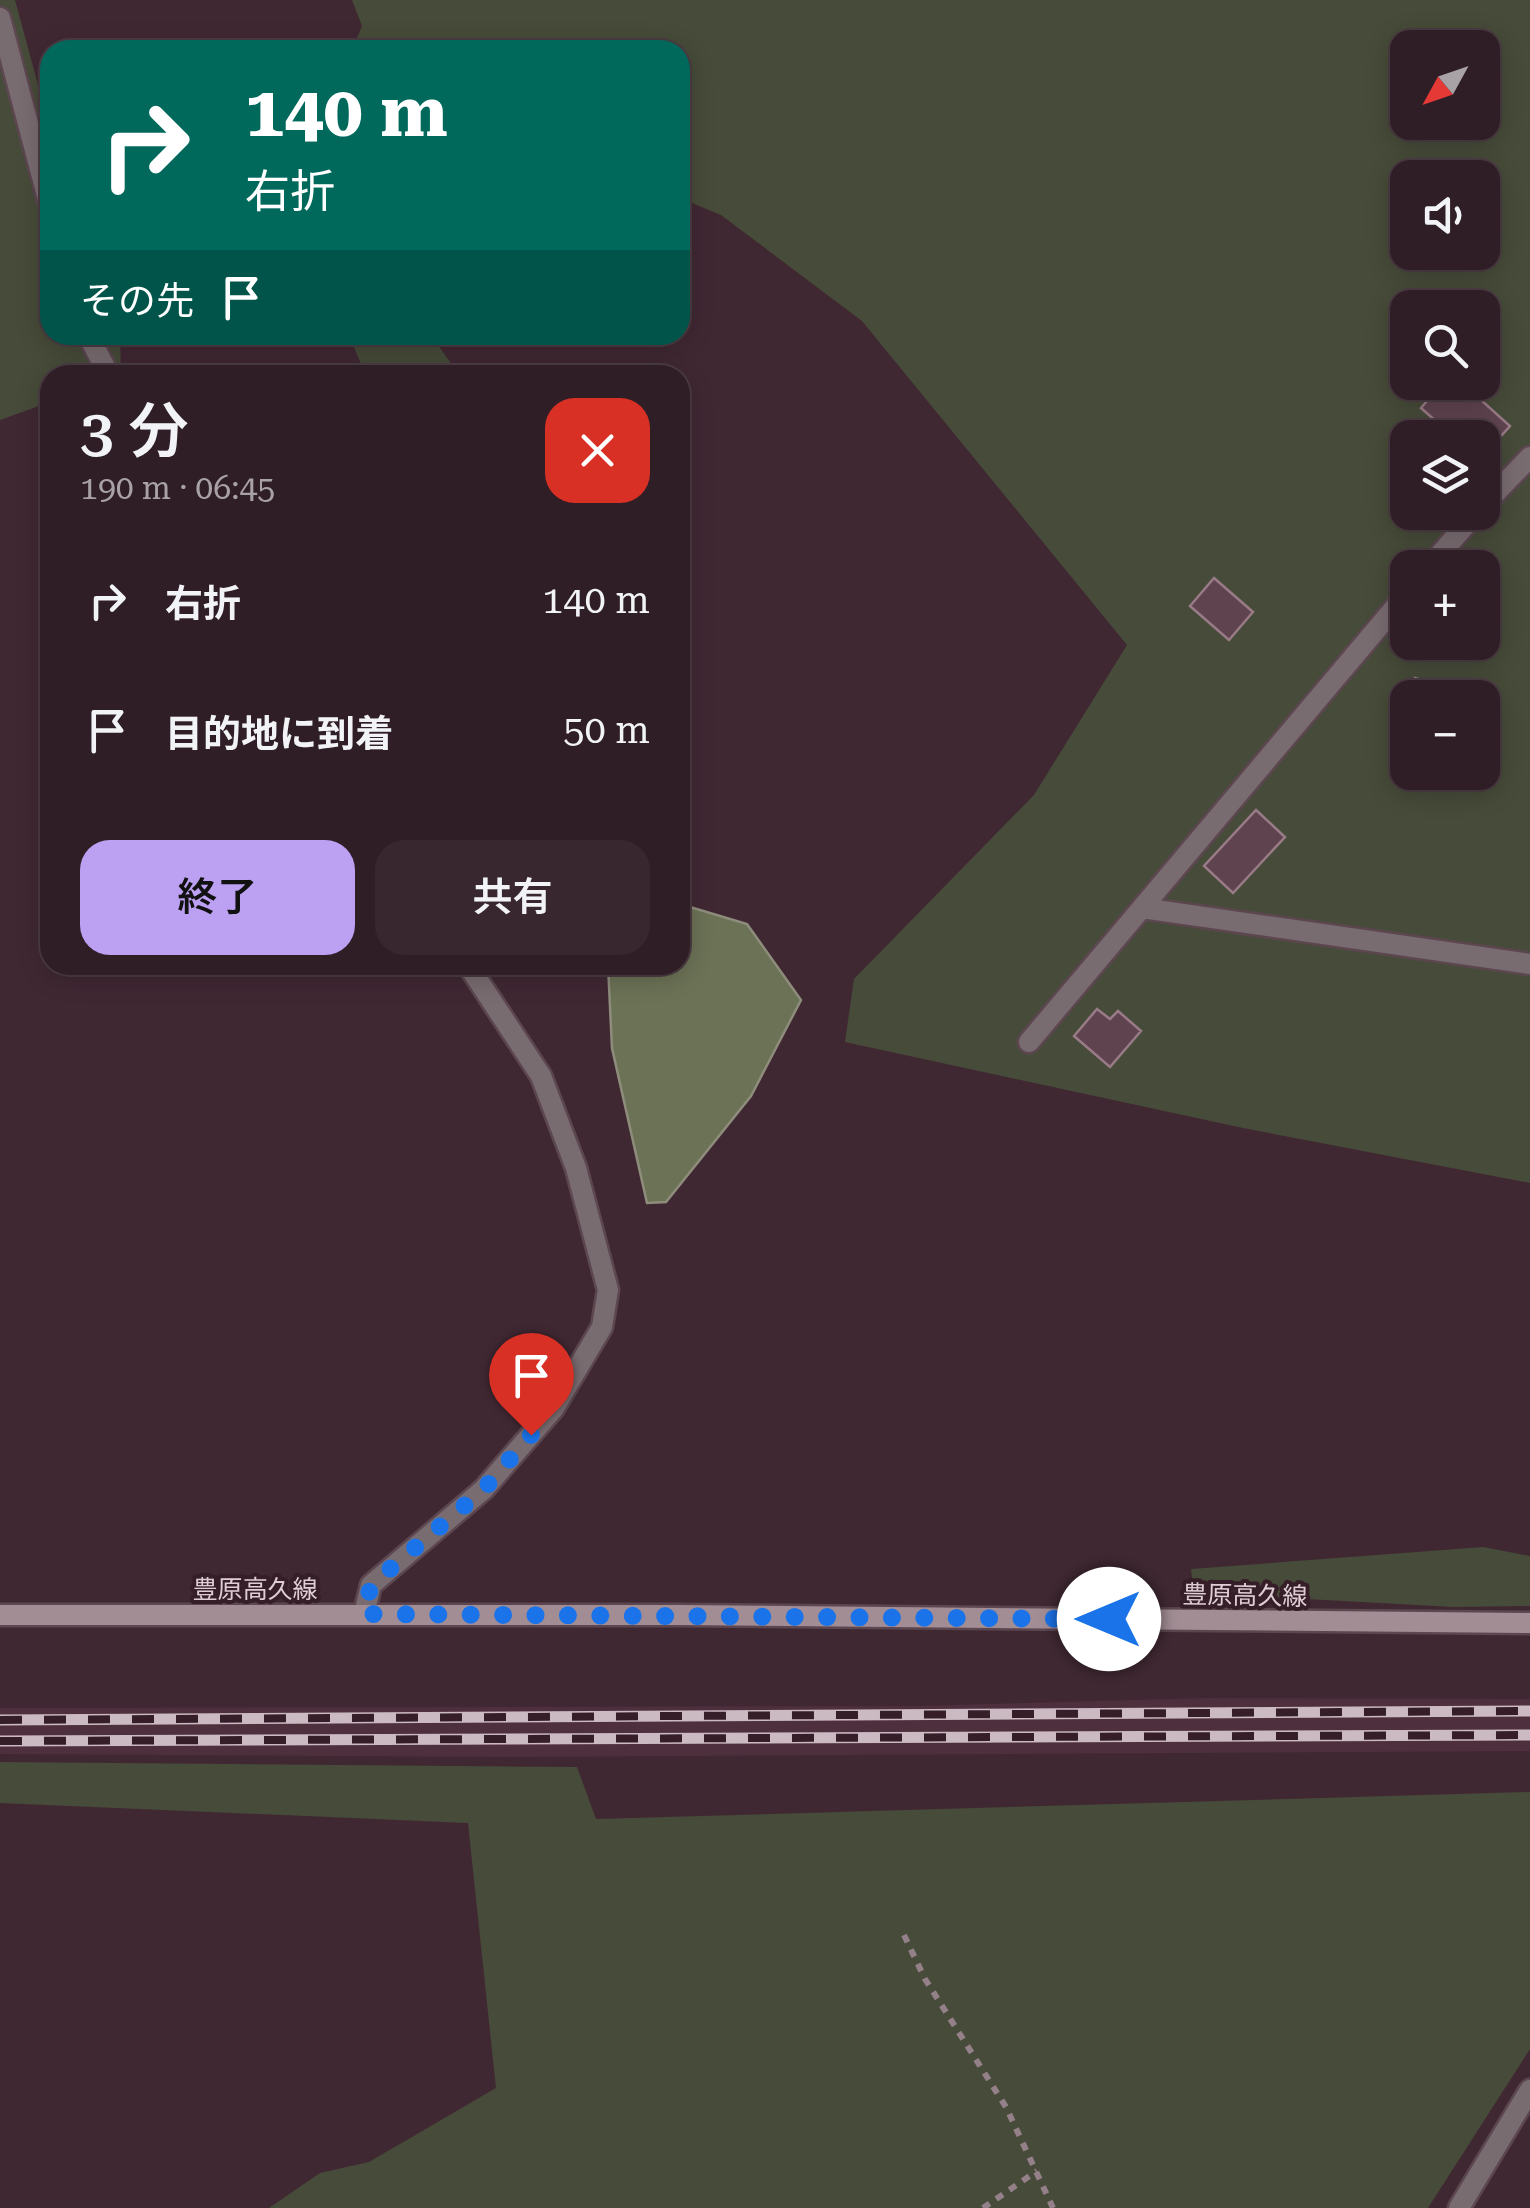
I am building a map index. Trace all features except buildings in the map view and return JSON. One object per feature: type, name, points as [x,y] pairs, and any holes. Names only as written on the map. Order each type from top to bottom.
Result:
[{"type":"main road","name":"豊原高久線","points":[[0,1615],[364,1614],[1530,1624]]},
{"type":"street","points":[[0,18],[40,169]]},
{"type":"street","points":[[1500,488],[1530,456]]},
{"type":"street","points":[[1444,550],[1461,530]]},
{"type":"street","points":[[1029,1042],[1390,613]]},
{"type":"street","points":[[1142,908],[1530,964]]},
{"type":"street","points":[[364,1614],[371,1585],[484,1489],[554,1408],[602,1327],[608,1290],[576,1168],[542,1076],[475,975]]},
{"type":"street","points":[[1458,2208],[1530,2090]]},
{"type":"path","points":[[904,1935],[925,1979],[1006,2107],[1052,2208]]},
{"type":"path","points":[[983,2208],[1037,2171]]},
{"type":"shaded area","points":[[0,0],[15,0],[40,92],[40,345],[120,345],[121,365],[40,365],[40,406],[0,420]]},
{"type":"shaded area","points":[[352,0],[1530,0],[1530,1183],[1243,1128],[845,1042],[854,979],[1034,795],[1127,645],[862,321],[721,215],[690,202],[690,40],[356,40],[362,26]]},
{"type":"shaded area","points":[[353,345],[438,345],[452,365],[362,365]]},
{"type":"shaded area","points":[[690,907],[747,924],[801,1000],[751,1096],[666,1202],[647,1203],[612,1048],[608,975],[690,975]]},
{"type":"shaded area","points":[[1483,1547],[1530,1556],[1530,1606],[1453,1607],[1194,1593],[1191,1569]]},
{"type":"shaded area","points":[[1208,1698],[1530,1699],[1530,1751],[505,1757],[0,1754],[0,1708],[920,1706]]},
{"type":"shaded area","points":[[0,1762],[577,1767],[596,1819],[1530,1792],[1530,2049],[1428,2208],[269,2208],[320,2173],[369,2162],[496,2088],[468,1823],[0,1803]]},
{"type":"railway","points":[[0,1720],[1530,1711]]},
{"type":"railway","points":[[0,1741],[1530,1735]]},
{"type":"route","points":[[531,1435],[484,1489],[394,1561],[371,1585],[364,1614],[1109,1619]]}]
